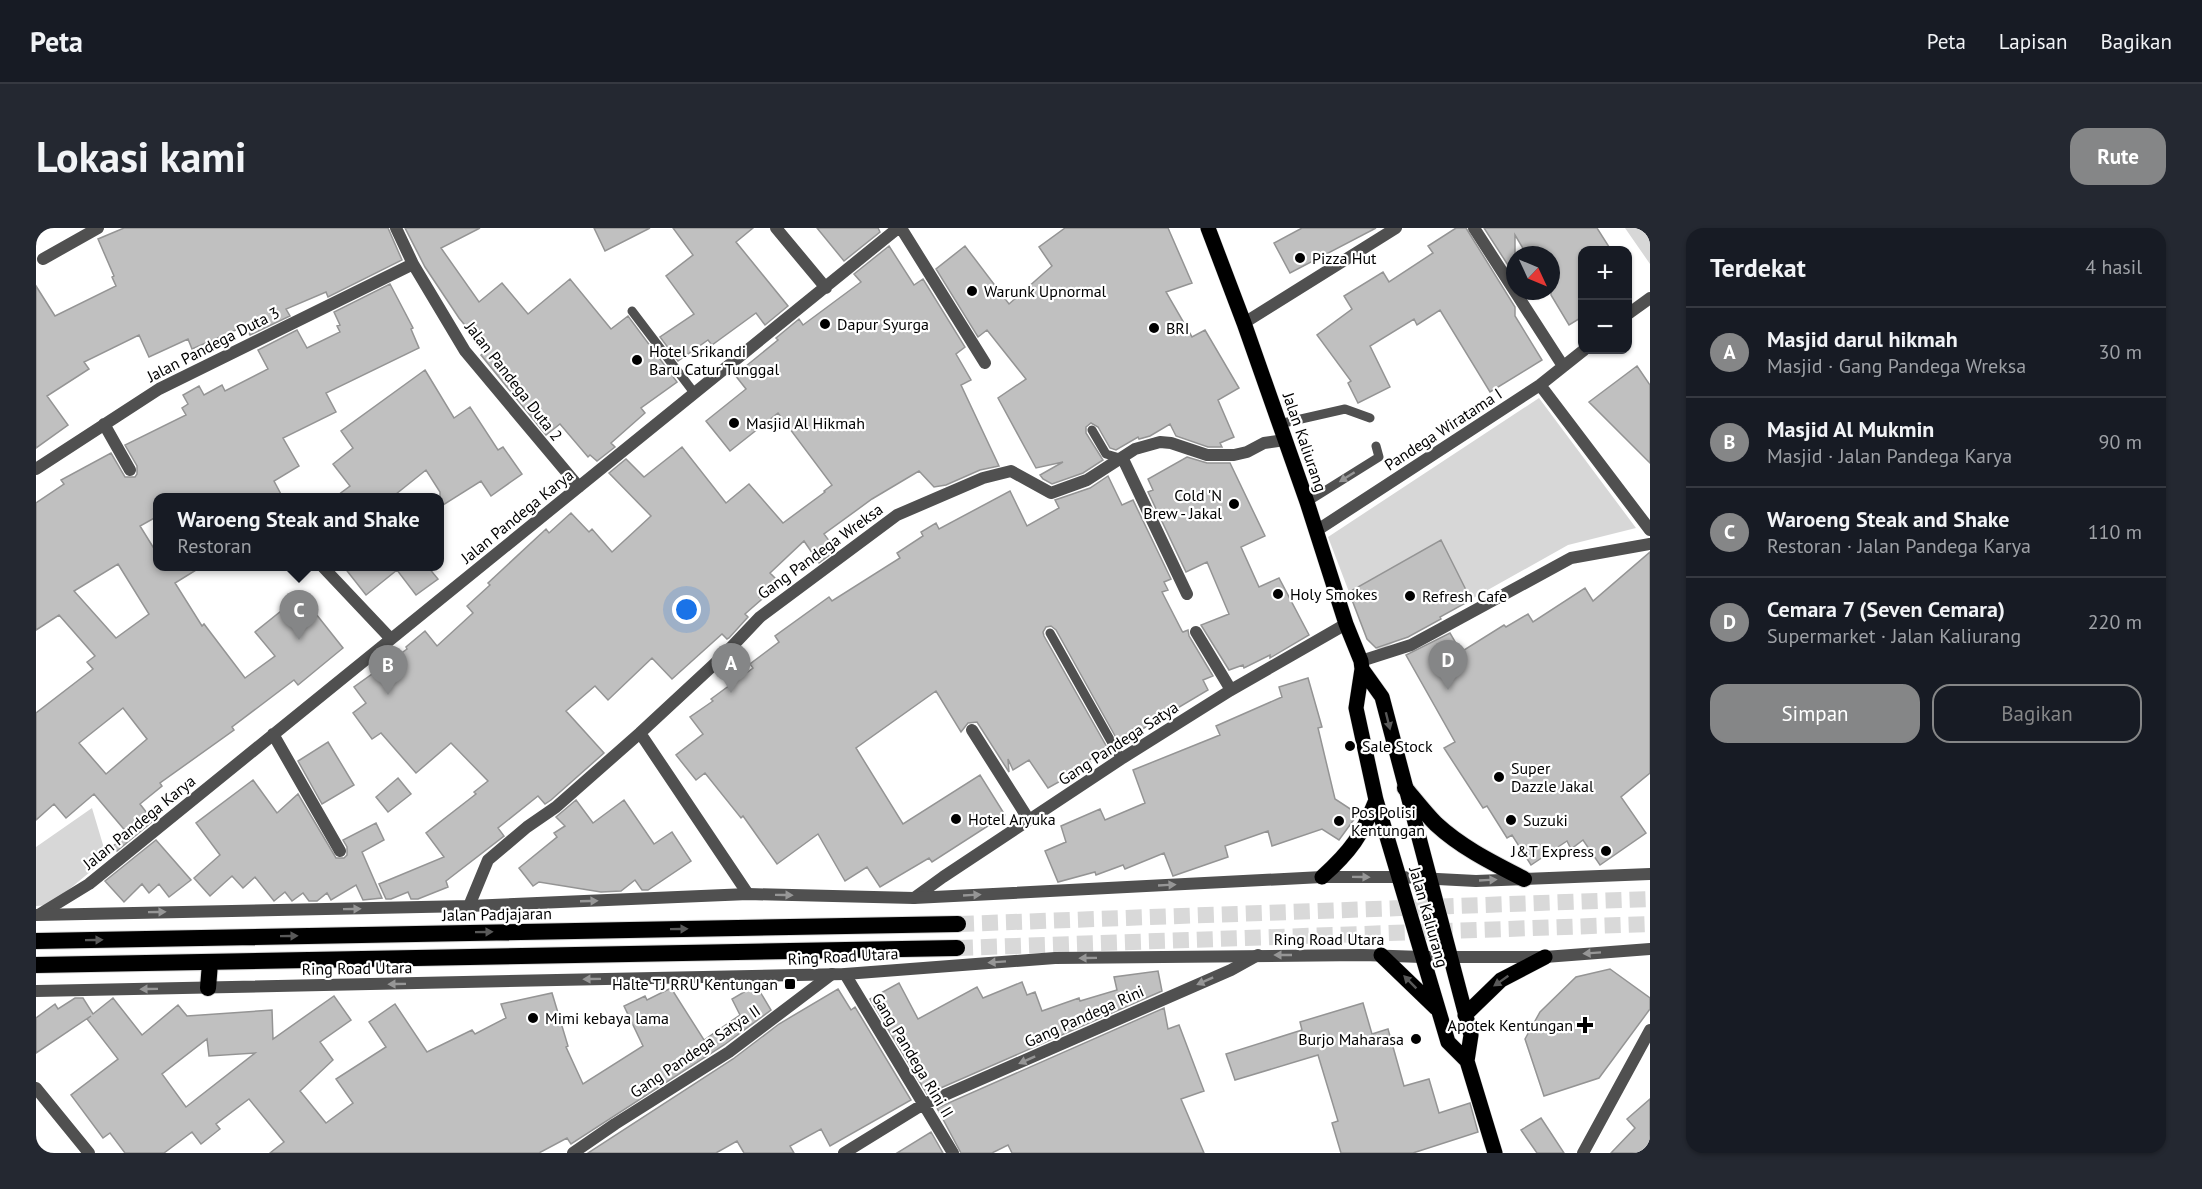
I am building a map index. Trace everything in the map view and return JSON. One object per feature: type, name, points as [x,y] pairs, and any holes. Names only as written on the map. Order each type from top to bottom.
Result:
[{"type":"highway","points":[[1405,788],[1434,822],[1457,841],[1482,858],[1524,879]]},
{"type":"highway","name":"Jalan Padjajaran","points":[[36,940],[958,924]]},
{"type":"highway","points":[[36,965],[957,948]]},
{"type":"highway","points":[[208,988],[210,963]]},
{"type":"main road","name":"Jalan Kaliurang","points":[[1208,228],[1307,502],[1361,665],[1382,697],[1471,1035],[1467,1061],[1495,1153]]},
{"type":"main road","name":"Jalan Kaliurang","points":[[1361,665],[1356,708],[1376,800],[1448,1042],[1467,1061]]},
{"type":"main road","points":[[1322,877],[1346,855],[1364,830],[1376,800]]},
{"type":"main road","points":[[1381,955],[1438,1010]]},
{"type":"main road","points":[[1466,1015],[1501,980],[1545,957]]},
{"type":"street","points":[[43,259],[98,228]]},
{"type":"street","name":"Jalan Pandega Duta 2","points":[[396,228],[413,264],[465,351],[579,488]]},
{"type":"street","points":[[776,228],[826,288]]},
{"type":"street","points":[[900,228],[985,363]]},
{"type":"street","name":"Jalan Pandega Karya","points":[[38,914],[89,884],[900,228]]},
{"type":"street","points":[[1244,323],[1396,228]]},
{"type":"street","points":[[1474,228],[1563,366]]},
{"type":"street","name":"Jalan Pandega Duta 3","points":[[36,469],[159,389],[413,264]]},
{"type":"street","points":[[1632,311],[1650,298]]},
{"type":"street","points":[[1638,306],[1650,312]]},
{"type":"street","name":"Pandega Wiratama I","points":[[1316,531],[1540,385],[1579,354]]},
{"type":"street","points":[[1540,385],[1650,530]]},
{"type":"street","points":[[104,424],[130,470]]},
{"type":"street","name":"Gang Pandega Wreksa","points":[[469,906],[488,860],[526,827],[556,807],[640,733],[722,657],[760,617],[897,515],[983,478],[1011,471],[1051,493],[1087,480],[1123,459],[1135,449],[1160,442],[1171,443],[1207,455],[1234,455],[1247,452],[1264,443],[1285,440]]},
{"type":"street","points":[[1123,459],[1187,594]]},
{"type":"street","points":[[1361,665],[1411,645],[1571,558],[1650,544]]},
{"type":"street","points":[[326,571],[391,639]]},
{"type":"street","name":"Gang Pandega Satya","points":[[914,898],[1121,759],[1231,690],[1346,624]]},
{"type":"street","points":[[1196,632],[1231,690]]},
{"type":"street","points":[[972,730],[1029,820]]},
{"type":"street","points":[[640,733],[748,894]]},
{"type":"street","points":[[273,734],[340,851]]},
{"type":"street","points":[[38,914],[469,906],[748,894],[914,898],[1322,877],[1399,877],[1476,881],[1650,874]]},
{"type":"street","name":"Ring Road Utara","points":[[36,991],[845,974],[1055,958],[1381,955],[1545,957],[1650,949]]},
{"type":"street","name":"Gang Pandega Rini","points":[[844,1153],[922,1105],[1231,970],[1258,956]]},
{"type":"street","name":"Gang Pandega Satya II","points":[[573,1153],[729,1052],[832,974]]},
{"type":"street","name":"Gang Pandega Rini II","points":[[845,974],[952,1153]]},
{"type":"street","points":[[1583,1153],[1650,1030]]},
{"type":"street","points":[[37,1091],[89,1153]]},
{"type":"lane","points":[[632,311],[695,394]]},
{"type":"lane","points":[[1279,424],[1345,409],[1370,418]]},
{"type":"lane","points":[[1092,430],[1106,454],[1123,459]]},
{"type":"lane","points":[[1307,502],[1378,457],[1376,446]]},
{"type":"lane","points":[[1050,633],[1121,759]]},
{"type":"shaded area","points":[[1625,228],[1650,228],[1650,264]]},
{"type":"shaded area","points":[[1539,398],[1636,528],[1568,545],[1379,651],[1367,639],[1328,537]]},
{"type":"shaded area","points":[[92,808],[107,858],[50,905],[36,906],[36,847]]},
{"type":"building","points":[[124,228],[388,228],[402,260],[328,297],[326,292],[286,309],[290,316],[250,335],[245,326],[192,349],[188,339],[149,357],[139,335],[84,362],[89,369],[47,396],[68,425],[36,448],[36,286],[55,316],[116,286],[98,239]]},
{"type":"building","points":[[405,228],[480,228],[441,248],[479,302],[502,283],[528,314],[570,279],[611,329],[628,316],[677,382],[641,408],[645,413],[611,443],[615,447],[597,461],[590,455],[588,457],[560,424],[546,435],[481,355],[486,351],[459,318],[425,267]]},
{"type":"building","points":[[594,228],[650,228],[605,251]]},
{"type":"building","points":[[673,228],[753,228],[736,242],[788,306],[765,325],[756,313],[712,345],[708,340],[678,361],[660,337],[694,314],[666,276],[693,255]]},
{"type":"building","points":[[817,228],[878,228],[880,232],[844,261]]},
{"type":"building","points":[[1065,228],[1168,228],[1192,283],[1166,292],[1192,337],[1205,330],[1239,388],[1218,400],[1234,437],[1220,443],[1222,447],[1208,447],[1176,436],[1170,424],[1150,436],[1139,439],[1138,437],[1116,450],[1110,448],[1098,427],[1091,423],[1086,427],[1086,433],[1103,460],[1083,473],[1052,484],[1040,475],[1063,462],[1036,468],[998,398],[1026,379],[987,330],[978,337],[936,269],[965,246],[1009,304],[1052,266],[1039,247]]},
{"type":"building","name":"Pizza Hut","points":[[1302,228],[1376,228],[1290,273],[1274,243]]},
{"type":"building","points":[[1456,228],[1466,228],[1506,292],[1506,300],[1511,300],[1515,307],[1515,316],[1542,360],[1490,392],[1440,310],[1417,325],[1414,319],[1370,346],[1390,387],[1358,403],[1348,383],[1351,381],[1317,335],[1352,309],[1344,296],[1383,272],[1389,282],[1433,253],[1428,246]]},
{"type":"building","points":[[1484,228],[1597,228],[1608,246],[1578,246],[1578,319],[1569,325],[1554,300],[1560,300],[1560,246],[1522,246],[1515,235],[1515,246],[1506,246],[1506,262]]},
{"type":"building","points":[[889,246],[914,285],[923,279],[965,347],[956,354],[971,380],[961,385],[999,466],[980,470],[946,485],[934,487],[919,471],[872,499],[824,534],[836,550],[819,563],[804,541],[770,573],[777,580],[759,597],[762,599],[745,614],[748,617],[729,638],[727,639],[722,634],[672,679],[652,658],[608,700],[595,686],[566,711],[604,753],[551,800],[545,804],[538,796],[498,828],[504,836],[446,881],[448,887],[418,899],[411,899],[408,892],[386,899],[379,884],[444,857],[426,833],[476,794],[474,792],[488,781],[451,743],[416,773],[381,733],[372,739],[353,713],[366,703],[354,687],[407,649],[406,647],[425,631],[437,646],[473,613],[467,606],[490,585],[488,583],[546,529],[549,533],[571,513],[589,532],[592,529],[612,552],[651,516],[609,473],[626,459],[644,477],[682,447],[726,503],[749,484],[783,523],[825,492],[832,485],[778,413],[730,451],[706,421],[746,389],[735,375],[778,340],[776,338],[799,319],[803,325],[861,282],[854,274]]},
{"type":"building","points":[[390,284],[413,328],[411,329],[419,348],[326,393],[336,412],[283,438],[299,466],[274,481],[280,493],[153,493],[153,519],[140,526],[153,547],[153,571],[194,571],[175,583],[202,626],[204,624],[245,678],[275,656],[255,632],[301,595],[343,648],[298,685],[294,680],[232,727],[234,730],[160,783],[162,786],[140,804],[153,821],[117,851],[113,846],[128,834],[94,794],[66,818],[54,804],[36,820],[36,713],[93,669],[87,662],[95,656],[59,615],[36,630],[36,503],[64,484],[61,480],[111,453],[125,477],[135,477],[137,466],[125,445],[186,415],[182,408],[188,404],[183,395],[199,386],[204,395],[222,385],[225,391],[268,369],[258,350],[297,330],[307,348],[340,332],[337,326],[340,325],[334,312]],"holes":[[[118,564],[149,614],[116,638],[74,591]],[[123,708],[147,739],[106,774],[79,743]]]},
{"type":"building","points":[[1637,366],[1650,385],[1650,463],[1589,402]]},
{"type":"building","points":[[425,370],[454,418],[470,407],[498,450],[503,447],[522,474],[491,496],[481,481],[444,504],[444,493],[440,493],[426,470],[397,493],[341,493],[350,486],[333,464],[353,448],[341,431]]},
{"type":"building","points":[[1187,457],[1207,463],[1230,463],[1265,536],[1241,547],[1259,587],[1279,578],[1309,635],[1270,658],[1270,655],[1244,668],[1243,665],[1229,670],[1201,625],[1229,614],[1207,562],[1186,572],[1148,492],[1153,490],[1148,479]]},
{"type":"building","points":[[1108,476],[1122,505],[1133,500],[1171,579],[1164,582],[1168,590],[1162,592],[1182,631],[1188,630],[1189,636],[1213,676],[1203,680],[1208,690],[1119,743],[1056,630],[1051,626],[1046,627],[1043,632],[1044,636],[1108,749],[1089,760],[1091,764],[1048,788],[1029,760],[1013,770],[1008,759],[1009,772],[977,722],[968,723],[961,732],[936,691],[856,748],[903,824],[980,775],[1005,815],[932,862],[929,858],[880,887],[867,867],[845,881],[818,834],[777,864],[743,816],[741,818],[705,773],[696,780],[676,755],[703,734],[690,717],[753,668],[750,664],[779,642],[775,636],[829,597],[832,601],[900,558],[897,553],[923,536],[921,532],[936,523],[939,529],[1010,491],[1027,526],[1059,508],[1055,500],[1090,488]]},
{"type":"building","name":"Refresh Cafe","points":[[1441,540],[1471,600],[1408,637],[1376,648],[1367,639],[1349,592]]},
{"type":"building","points":[[1650,552],[1650,773],[1621,797],[1646,833],[1600,865],[1583,840],[1571,849],[1567,841],[1531,865],[1512,835],[1507,838],[1487,806],[1483,808],[1444,748],[1455,742],[1406,655],[1450,633],[1461,652],[1504,625],[1506,627],[1528,614],[1533,622],[1585,588],[1593,601]]},
{"type":"building","points":[[347,571],[396,571],[366,595]]},
{"type":"building","points":[[398,571],[431,571],[438,579],[416,595]]},
{"type":"building","points":[[1308,678],[1322,727],[1318,728],[1335,799],[1358,814],[1339,840],[1322,829],[1272,846],[1268,831],[1225,846],[1228,857],[1173,876],[1164,853],[1125,869],[1123,865],[1096,875],[1095,872],[1058,882],[1045,851],[1066,842],[1061,826],[1100,809],[1105,820],[1145,803],[1133,770],[1220,735],[1216,726],[1282,697],[1279,687]]},
{"type":"building","points":[[328,742],[354,785],[322,804],[298,761]]},
{"type":"building","points":[[398,778],[411,794],[388,812],[376,797]]},
{"type":"building","points":[[253,780],[277,813],[298,794],[336,858],[344,858],[347,855],[347,847],[343,840],[376,823],[384,840],[362,852],[382,898],[363,900],[356,885],[331,900],[327,893],[317,901],[309,901],[303,893],[292,901],[285,892],[274,901],[255,877],[243,888],[232,876],[210,896],[194,878],[220,855],[196,823]]},
{"type":"building","points":[[576,800],[593,823],[624,800],[654,844],[672,832],[691,861],[648,890],[642,890],[635,880],[621,891],[601,892],[539,882],[533,886],[519,868],[557,837],[554,833],[565,826],[556,817]]},
{"type":"building","points":[[156,840],[191,880],[169,897],[159,884],[149,893],[142,884],[124,902],[105,881]]},
{"type":"building","name":"Apotek Kentungan","points":[[1610,969],[1650,998],[1650,1009],[1599,1078],[1544,1096],[1525,1039],[1540,1012],[1576,977]]},
{"type":"building","points":[[1158,971],[1162,991],[927,1094],[870,999],[899,983],[918,1019],[977,987],[983,998],[1022,982],[1027,995],[1035,992],[1042,1011],[1079,998],[1080,1001],[1117,990],[1114,977]]},
{"type":"building","points":[[756,985],[771,1010],[724,1045],[571,1144],[567,1138],[539,1153],[270,1153],[284,1142],[249,1099],[216,1124],[220,1129],[201,1144],[192,1132],[164,1153],[125,1153],[110,1133],[103,1138],[71,1095],[118,1059],[87,1019],[91,1016],[36,1053],[36,1018],[55,1004],[58,1009],[75,998],[83,998],[93,1014],[113,998],[142,1035],[178,1005],[187,1016],[272,1010],[273,1039],[334,996],[351,1020],[320,1042],[333,1060],[300,1091],[326,1123],[353,1103],[336,1079],[386,1047],[369,1022],[395,1004],[427,1052],[472,1030],[475,1034],[506,1018],[501,1004],[552,993],[568,1046],[566,1047],[583,1084],[643,1046],[624,1006],[645,996],[647,1000],[671,988],[704,1040],[740,1015],[732,999]],"holes":[[[207,1039],[209,1056],[255,1053],[186,1107],[162,1074]]]},
{"type":"building","points":[[838,989],[851,1010],[855,1007],[911,1100],[830,1146],[821,1129],[790,1146],[794,1153],[744,1153],[737,1141],[716,1153],[588,1153],[733,1059],[779,1024]]},
{"type":"building","points":[[1363,1003],[1372,1034],[1388,1029],[1404,1086],[1429,1079],[1439,1113],[1470,1103],[1478,1132],[1413,1153],[1341,1153],[1332,1123],[1338,1121],[1318,1055],[1235,1080],[1226,1054],[1302,1030],[1300,1022]]},
{"type":"building","points":[[1164,1008],[1168,1029],[1179,1025],[1204,1091],[1181,1099],[1204,1153],[1012,1153],[1008,1145],[992,1153],[961,1153],[937,1108]]},
{"type":"building","points":[[1650,1099],[1650,1153],[1611,1153],[1635,1128],[1627,1119]]},
{"type":"building","points":[[1541,1118],[1564,1153],[1537,1153],[1521,1130]]},
{"type":"building","points":[[931,1132],[943,1153],[897,1153]]},
{"type":"tunnel","points":[[958,924],[1650,899]]},
{"type":"tunnel","points":[[957,948],[1650,924]]},
{"type":"place","name":"Pizza Hut","points":[[1300,258]]},
{"type":"place","name":"Warunk Upnormal","points":[[972,291]]},
{"type":"place","name":"Dapur Syurga","points":[[825,324]]},
{"type":"place","name":"BRI","points":[[1154,328]]},
{"type":"place","name":"Hotel Srikandi Baru Catur Tunggal","points":[[637,360]]},
{"type":"place","name":"Masjid Al Hikmah","points":[[734,423]]},
{"type":"place","name":"Cold 'N Brew - Jakal","points":[[1234,504]]},
{"type":"place","name":"Holy Smokes","points":[[1278,594]]},
{"type":"place","name":"Refresh Cafe","points":[[1410,596]]},
{"type":"place","name":"Waroeng Steak and Shake","points":[[299,640]]},
{"type":"place","name":"Cemara 7 (Seven Cemara)","points":[[1448,690]]},
{"type":"place","name":"Masjid darul hikmah","points":[[731,693]]},
{"type":"place","name":"Masjid Al Mukmin","points":[[388,695]]},
{"type":"place","name":"Sale Stock","points":[[1350,746]]},
{"type":"place","name":"Super Dazzle Jakal","points":[[1499,777]]},
{"type":"place","name":"Hotel Aryuka","points":[[956,819]]},
{"type":"place","name":"Suzuki","points":[[1511,820]]},
{"type":"place","name":"Pos Polisi Kentungan","points":[[1339,821]]},
{"type":"place","name":"J&T Express","points":[[1606,851]]},
{"type":"place","name":"Halte TJ RRU Kentungan","points":[[790,984]]},
{"type":"place","name":"Mimi kebaya lama","points":[[533,1018]]},
{"type":"place","name":"Apotek Kentungan","points":[[1585,1025]]},
{"type":"place","name":"Burjo Maharasa","points":[[1416,1039]]}]
